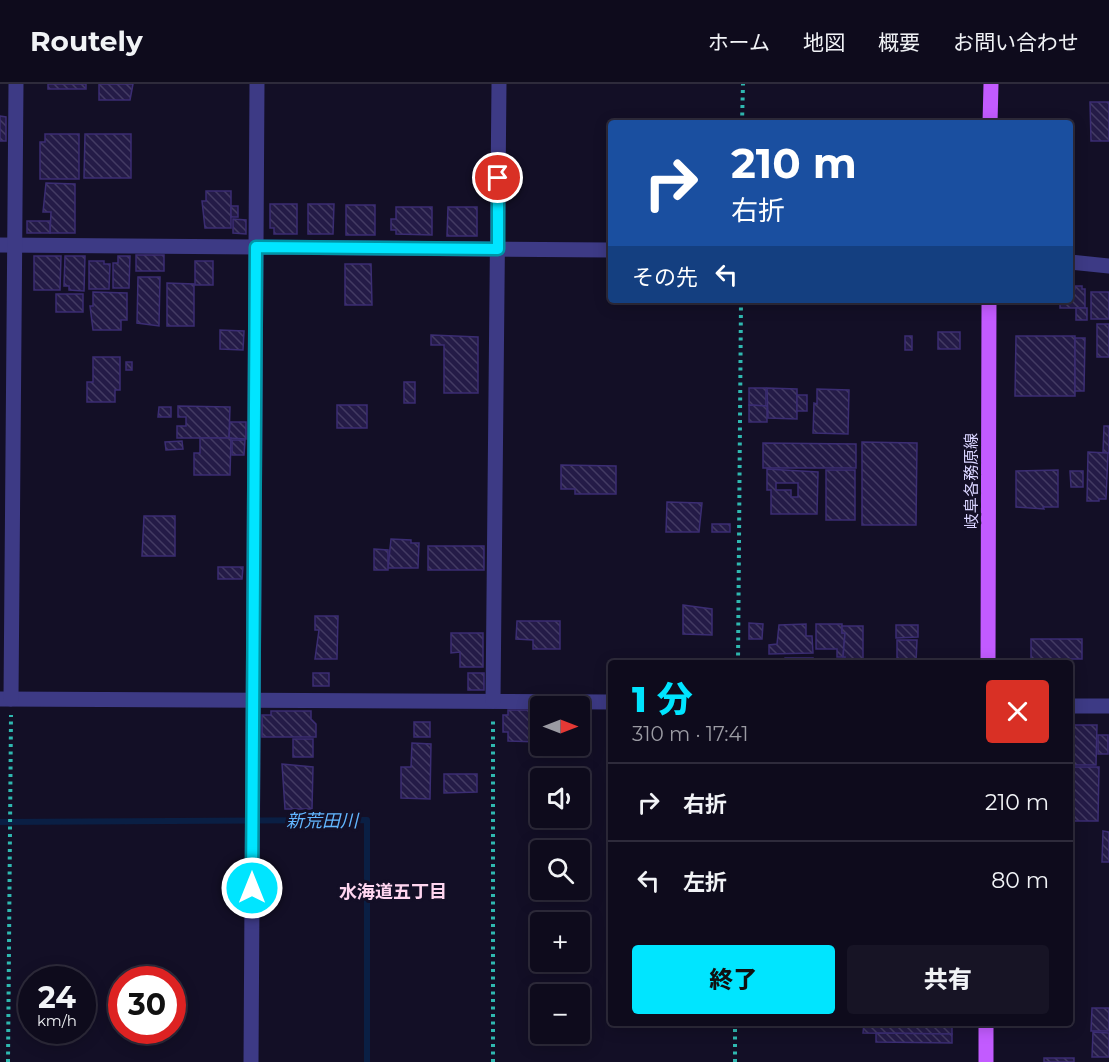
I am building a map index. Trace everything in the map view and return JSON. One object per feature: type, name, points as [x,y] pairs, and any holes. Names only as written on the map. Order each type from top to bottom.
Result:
[{"type":"main road","points":[[990,120],[991,84]]},
{"type":"main road","name":"岐阜各務原線","points":[[988,660],[989,303]]},
{"type":"main road","points":[[986,1026],[986,1062]]},
{"type":"street","points":[[16,84],[7,245],[6,699],[608,702]]},
{"type":"street","points":[[250,1062],[257,84]]},
{"type":"street","points":[[493,701],[499,84]]},
{"type":"street","points":[[7,245],[608,250]]},
{"type":"street","points":[[1073,262],[1109,266]]},
{"type":"street","points":[[1073,706],[1109,706]]},
{"type":"path","points":[[742,120],[743,84]]},
{"type":"path","points":[[738,660],[741,303]]},
{"type":"path","points":[[6,699],[10,807],[8,1062]]},
{"type":"path","points":[[493,701],[493,1062]]},
{"type":"path","points":[[735,1026],[735,1062]]},
{"type":"building","points":[[48,84],[86,84],[86,89],[48,89]]},
{"type":"building","points":[[99,84],[133,84],[130,100],[99,100]]},
{"type":"building","points":[[1090,102],[1109,102],[1109,141],[1091,141]]},
{"type":"building","points":[[0,116],[6,117],[6,141],[0,141]]},
{"type":"building","points":[[45,134],[79,134],[79,179],[40,179],[40,142],[45,142]]},
{"type":"building","points":[[85,134],[131,134],[131,178],[84,178]]},
{"type":"building","points":[[46,183],[75,184],[75,233],[50,233],[51,212],[43,212]]},
{"type":"building","points":[[206,191],[231,191],[231,228],[205,228],[202,201],[206,201]]},
{"type":"building","points":[[270,204],[297,204],[297,234],[274,234],[274,228],[270,228]]},
{"type":"building","points":[[308,204],[334,204],[333,234],[308,234]]},
{"type":"building","points":[[346,205],[375,205],[375,235],[346,235]]},
{"type":"building","points":[[231,206],[238,206],[238,217],[231,217]]},
{"type":"building","points":[[396,207],[432,207],[432,235],[396,234],[396,230],[391,230],[391,219],[396,219]]},
{"type":"building","points":[[448,207],[477,207],[477,236],[447,236]]},
{"type":"building","points":[[233,219],[246,220],[246,234],[233,233]]},
{"type":"building","points":[[27,221],[50,221],[50,233],[27,233]]},
{"type":"building","points":[[136,255],[164,255],[164,271],[136,271]]},
{"type":"building","points":[[34,256],[61,256],[60,290],[34,290]]},
{"type":"building","points":[[65,256],[85,256],[84,291],[69,290],[69,286],[64,286]]},
{"type":"building","points":[[118,256],[130,256],[129,288],[113,288],[113,263],[118,263]]},
{"type":"building","points":[[89,261],[104,261],[104,264],[110,264],[109,289],[89,289]]},
{"type":"building","points":[[195,261],[213,261],[213,285],[195,285]]},
{"type":"building","points":[[345,264],[371,264],[372,305],[345,305]]},
{"type":"building","points":[[138,277],[160,277],[159,326],[137,323]]},
{"type":"building","points":[[167,283],[194,284],[194,326],[167,326]]},
{"type":"building","points":[[1075,286],[1082,286],[1082,289],[1085,289],[1085,308],[1060,308],[1060,303],[1073,303],[1073,289]]},
{"type":"building","points":[[93,292],[127,293],[127,320],[121,320],[121,330],[93,330],[90,306],[93,306]]},
{"type":"building","points":[[1091,292],[1109,292],[1109,319],[1091,319]]},
{"type":"building","points":[[56,294],[83,294],[83,312],[56,312]]},
{"type":"building","points":[[1076,308],[1087,308],[1087,320],[1076,320]]},
{"type":"building","points":[[1097,324],[1109,324],[1109,357],[1097,357]]},
{"type":"building","points":[[220,330],[244,331],[243,350],[220,349]]},
{"type":"building","points":[[938,332],[960,332],[960,349],[938,349]]},
{"type":"building","points":[[431,335],[478,337],[478,393],[444,393],[444,345],[431,345]]},
{"type":"building","points":[[905,336],[912,336],[912,350],[905,350]]},
{"type":"building","points":[[1016,336],[1075,336],[1075,396],[1015,396]]},
{"type":"building","points":[[1075,338],[1085,338],[1084,391],[1075,391]]},
{"type":"building","points":[[93,357],[120,357],[120,390],[115,390],[115,402],[87,402],[87,382],[93,382]]},
{"type":"building","points":[[126,362],[132,362],[132,370],[126,370]]},
{"type":"building","points":[[404,382],[415,382],[415,403],[404,403]]},
{"type":"building","points":[[749,388],[766,388],[766,406],[749,405]]},
{"type":"building","points":[[767,388],[797,389],[797,419],[768,418]]},
{"type":"building","points":[[817,389],[849,390],[848,434],[813,433]]},
{"type":"building","points":[[797,395],[807,395],[807,411],[797,411]]},
{"type":"building","points":[[337,405],[367,405],[367,428],[337,428]]},
{"type":"building","points":[[749,405],[767,406],[767,422],[749,422]]},
{"type":"building","points":[[178,406],[230,407],[229,438],[177,438],[177,426],[186,426],[186,417],[178,417]]},
{"type":"building","points":[[159,407],[171,407],[171,417],[158,417]]},
{"type":"building","points":[[230,422],[246,422],[246,439],[229,438]]},
{"type":"building","points":[[1104,426],[1109,426],[1109,453],[1103,452]]},
{"type":"building","points":[[200,438],[231,438],[230,475],[194,475],[194,453],[200,453]]},
{"type":"building","points":[[232,440],[245,440],[244,455],[232,455]]},
{"type":"building","points":[[182,441],[183,449],[166,450],[165,442]]},
{"type":"building","points":[[862,442],[917,443],[916,525],[862,525]]},
{"type":"building","points":[[763,443],[856,444],[856,468],[763,468]]},
{"type":"building","points":[[1088,452],[1108,453],[1106,499],[1087,501]]},
{"type":"building","points":[[561,465],[616,466],[616,494],[575,494],[575,489],[561,489]]},
{"type":"building","points":[[767,469],[818,472],[817,514],[771,514],[771,490],[767,490]],"holes":[[[776,483],[798,483],[798,497],[791,497],[791,490],[776,490]]]},
{"type":"building","points":[[826,470],[855,470],[855,520],[826,520]]},
{"type":"building","points":[[1058,470],[1058,507],[1043,507],[1044,509],[1016,507],[1016,471]]},
{"type":"building","points":[[1070,471],[1083,471],[1083,487],[1071,487]]},
{"type":"building","points":[[667,502],[702,503],[699,532],[666,532]]},
{"type":"building","points":[[144,516],[175,516],[175,556],[142,556]]},
{"type":"building","points":[[712,524],[730,524],[730,532],[712,532]]},
{"type":"building","points":[[391,539],[411,540],[411,543],[419,543],[418,568],[388,568]]},
{"type":"building","points":[[428,546],[484,546],[484,570],[428,570]]},
{"type":"building","points":[[374,549],[388,550],[388,570],[374,570]]},
{"type":"building","points":[[218,567],[243,567],[242,579],[218,579]]},
{"type":"building","points":[[683,605],[712,609],[712,635],[683,634]]},
{"type":"building","points":[[315,616],[338,616],[337,659],[315,659],[319,630],[315,630]]},
{"type":"building","points":[[517,621],[560,621],[560,649],[533,649],[533,640],[516,639]]},
{"type":"building","points":[[749,623],[763,624],[762,639],[749,639]]},
{"type":"building","points":[[806,624],[806,636],[812,636],[813,653],[769,654],[769,645],[777,644],[779,625]]},
{"type":"building","points":[[816,624],[842,624],[842,633],[845,633],[843,657],[837,657],[837,649],[816,649]]},
{"type":"building","points":[[896,625],[918,625],[918,637],[896,638]]},
{"type":"building","points":[[842,626],[863,626],[863,660],[845,660],[843,657],[845,633],[842,633]]},
{"type":"building","points":[[451,633],[483,633],[483,667],[460,667],[460,652],[451,653]]},
{"type":"building","points":[[1031,639],[1082,639],[1082,659],[1031,659]]},
{"type":"building","points":[[897,640],[917,640],[916,660],[897,660]]},
{"type":"building","points":[[785,658],[813,658],[813,660],[785,660]]},
{"type":"building","points":[[313,673],[329,673],[329,686],[313,686]]},
{"type":"building","points":[[468,673],[484,673],[484,690],[468,690]]},
{"type":"building","points":[[508,710],[530,710],[530,742],[508,741],[508,732],[503,732],[503,715],[508,715]]},
{"type":"building","points":[[271,711],[311,711],[311,719],[316,724],[316,737],[262,737],[262,715],[271,715]]},
{"type":"building","points":[[414,722],[430,722],[430,737],[414,737]]},
{"type":"building","points":[[1073,725],[1097,725],[1096,765],[1073,765]]},
{"type":"building","points":[[1098,735],[1108,735],[1108,754],[1098,754]]},
{"type":"building","points":[[293,739],[313,739],[313,757],[293,757]]},
{"type":"building","points":[[412,743],[431,744],[430,799],[401,798],[401,767],[411,767]]},
{"type":"building","points":[[282,764],[313,767],[312,809],[285,809]]},
{"type":"building","points":[[1073,767],[1099,767],[1098,821],[1073,821]]},
{"type":"building","points":[[444,774],[477,774],[477,792],[444,793]]},
{"type":"building","points":[[1103,831],[1109,832],[1109,862],[1102,862]]},
{"type":"building","points":[[1073,937],[1074,937],[1073,965]]},
{"type":"building","points":[[1092,1008],[1109,1008],[1109,1031],[1091,1031]]},
{"type":"building","points":[[864,1026],[952,1026],[952,1034],[863,1033]]},
{"type":"building","points":[[1093,1032],[1109,1033],[1109,1057],[1092,1057]]},
{"type":"building","points":[[876,1033],[952,1034],[952,1043],[876,1042]]},
{"type":"building","points":[[1044,1058],[1074,1058],[1074,1062],[1044,1062]]},
{"type":"waterway","name":"新荒田川","points":[[0,822],[367,820],[367,1062]]},
{"type":"district","name":"水海道五丁目","points":[[393,892]]},
{"type":"route","points":[[252,888],[256,247],[498,249],[498,178]]}]
